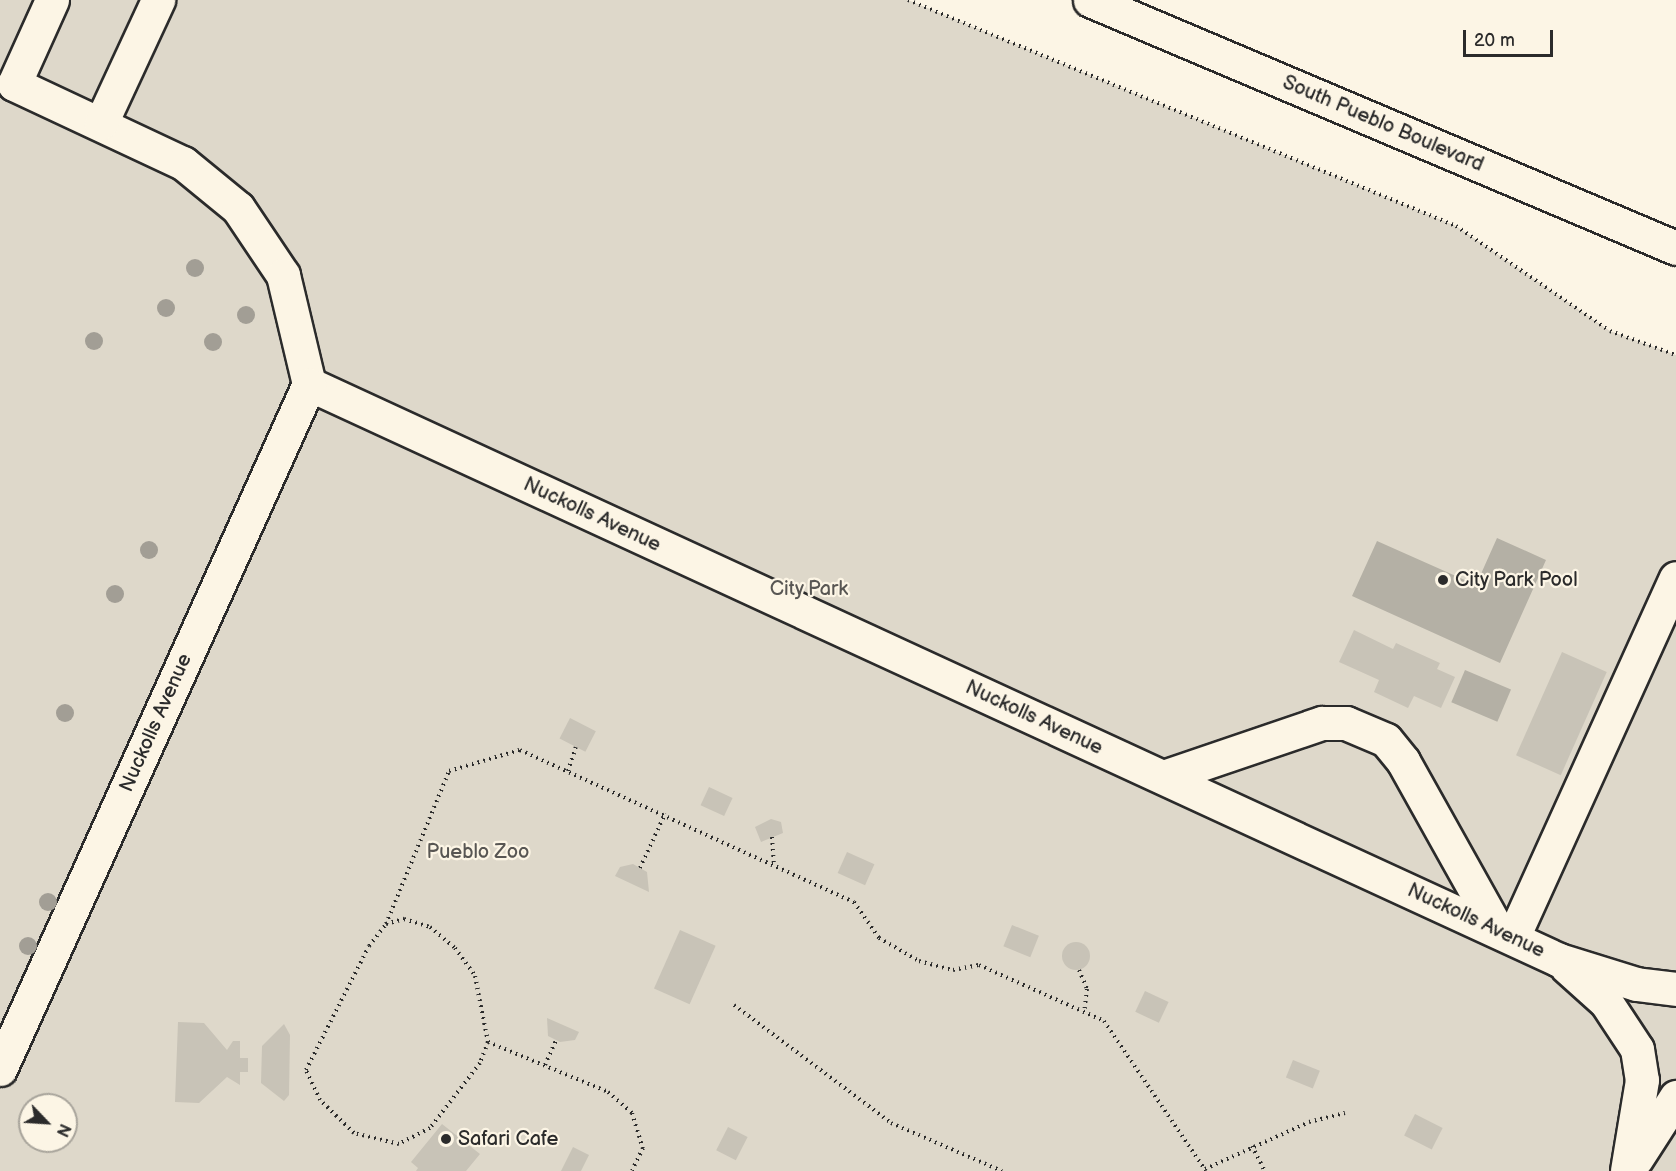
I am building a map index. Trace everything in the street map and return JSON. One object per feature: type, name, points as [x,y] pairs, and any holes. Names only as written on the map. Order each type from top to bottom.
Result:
[{"type":"street","points":[[52,0],[14,84],[183,163],[238,208],[283,275],[309,384]]},
{"type":"street","points":[[101,123],[158,0]]},
{"type":"street","name":"South Pueblo Boulevard","points":[[1090,0],[1676,248]]},
{"type":"street","name":"Nuckolls Avenue","points":[[0,1069],[309,384],[1505,933],[1558,960]]},
{"type":"street","points":[[1505,933],[1676,579]]},
{"type":"street","points":[[1163,777],[1322,723],[1346,723],[1386,740],[1403,760],[1505,933]]},
{"type":"street","points":[[1558,960],[1636,984],[1676,989]]},
{"type":"street","points":[[1558,960],[1606,1002],[1637,1049],[1642,1080],[1628,1171]]},
{"type":"street","points":[[1628,1171],[1676,1097]]},
{"type":"path","points":[[908,0],[1456,226],[1610,331],[1676,355]]},
{"type":"path","points":[[568,771],[576,747]]},
{"type":"path","points":[[386,924],[404,919],[430,927],[455,948],[475,976],[488,1042],[480,1062],[430,1128],[399,1144],[354,1133],[320,1100],[306,1070],[312,1051],[340,1009],[369,946],[386,924],[449,771],[520,750],[854,902],[879,938],[919,962],[952,970],[979,965],[1104,1021],[1205,1170],[1252,1146],[1345,1113]]},
{"type":"path","points":[[640,868],[664,814]]},
{"type":"path","points":[[772,837],[774,865]]},
{"type":"path","points":[[1079,970],[1087,989],[1084,1012]]},
{"type":"path","points":[[734,1005],[891,1123],[1002,1171]]},
{"type":"path","points":[[545,1065],[556,1040]]},
{"type":"path","points":[[488,1042],[608,1092],[632,1113],[643,1148],[632,1171]]},
{"type":"path","points":[[1252,1146],[1265,1171]]},
{"type":"green space","name":"City Park","points":[[0,0],[908,0],[1456,226],[1610,331],[1676,355],[1676,1171],[0,1171]]},
{"type":"shaded area","name":"City Park Pool","points":[[1497,538],[1546,560],[1500,663],[1352,596],[1377,541],[1476,585]]},
{"type":"shaded area","points":[[1465,670],[1511,690],[1497,722],[1451,702]]},
{"type":"building","points":[[1354,630],[1393,649],[1396,643],[1440,663],[1437,669],[1455,677],[1441,708],[1414,696],[1408,708],[1374,692],[1379,680],[1339,662]]},
{"type":"building","points":[[1562,652],[1607,672],[1561,775],[1516,755]]},
{"type":"building","points":[[570,718],[596,731],[585,752],[560,738]]},
{"type":"building","points":[[709,787],[733,798],[724,816],[701,805]]},
{"type":"building","points":[[771,819],[781,822],[783,833],[761,842],[755,827]]},
{"type":"building","points":[[847,852],[874,864],[865,885],[838,873]]},
{"type":"building","points":[[633,864],[647,872],[649,892],[615,876],[620,867]]},
{"type":"building","points":[[1012,925],[1039,936],[1030,957],[1003,946]]},
{"type":"building","points":[[680,930],[716,946],[690,1004],[654,988]]},
{"type":"building","points":[[1076,942],[1086,946],[1090,956],[1086,966],[1076,970],[1066,966],[1062,956],[1066,946]]},
{"type":"building","points":[[1145,991],[1169,1002],[1159,1023],[1135,1012]]},
{"type":"building","points":[[547,1018],[579,1032],[575,1040],[560,1042],[548,1036]]},
{"type":"building","points":[[178,1022],[204,1023],[227,1050],[233,1041],[240,1041],[240,1058],[248,1058],[248,1072],[240,1072],[240,1085],[227,1077],[199,1103],[175,1102]]},
{"type":"building","points":[[284,1024],[290,1035],[289,1095],[284,1101],[261,1083],[262,1046]]},
{"type":"building","points":[[1293,1060],[1320,1071],[1313,1088],[1286,1078]]},
{"type":"building","points":[[1415,1114],[1443,1128],[1432,1149],[1404,1135]]},
{"type":"building","name":"Safari Cafe","points":[[442,1124],[480,1154],[466,1171],[416,1171],[418,1168],[411,1162]]},
{"type":"building","points":[[728,1127],[748,1137],[736,1160],[716,1150]]},
{"type":"building","points":[[573,1147],[589,1155],[581,1171],[561,1171]]},
{"type":"place","name":"City Park Pool","points":[[1443,580]]},
{"type":"place","name":"Safari Cafe","points":[[446,1139]]},
{"type":"park label","name":"Pueblo Zoo","points":[[478,852]]}]
